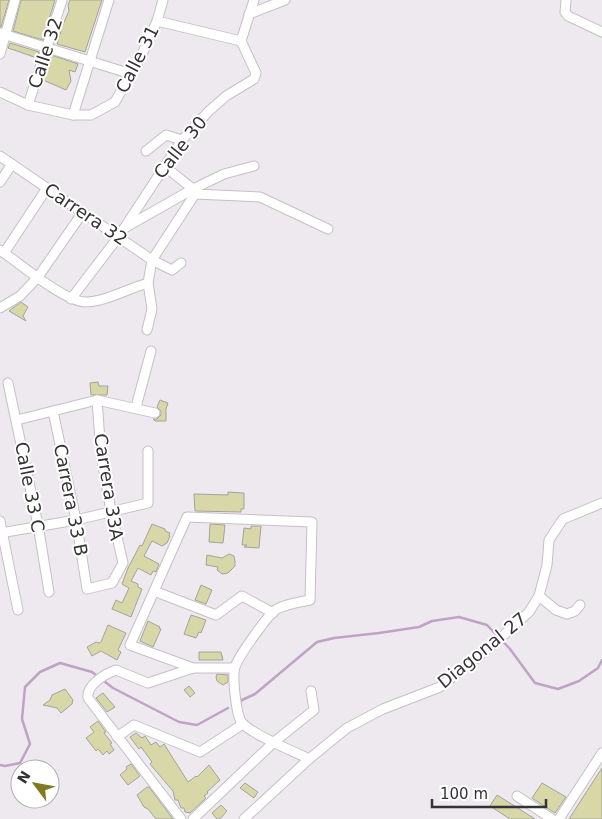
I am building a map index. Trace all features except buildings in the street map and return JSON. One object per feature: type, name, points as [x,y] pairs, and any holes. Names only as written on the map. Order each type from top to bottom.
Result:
[{"type":"street","points":[[0,54],[3,34],[15,0]]},
{"type":"street","name":"Calle 32","points":[[28,105],[62,0]]},
{"type":"street","points":[[0,92],[28,105],[73,115],[109,0]]},
{"type":"street","name":"Calle 31","points":[[73,115],[91,115],[115,102],[143,52],[163,0]]},
{"type":"street","points":[[156,21],[241,41],[254,0]]},
{"type":"street","points":[[249,14],[285,0]]},
{"type":"street","points":[[566,0],[564,12],[568,16],[602,32]]},
{"type":"street","points":[[3,34],[131,74]]},
{"type":"street","name":"Calle 30","points":[[72,299],[121,232],[182,140],[226,96],[254,79],[256,73],[241,41]]},
{"type":"street","points":[[146,150],[166,135],[182,140]]},
{"type":"street","name":"Carrera 32","points":[[0,156],[83,212],[121,232],[152,260],[172,270],[181,263]]},
{"type":"street","points":[[0,182],[12,164]]},
{"type":"street","points":[[164,166],[194,192],[260,197],[328,229]]},
{"type":"street","points":[[121,232],[224,174],[254,166]]},
{"type":"street","points":[[47,188],[2,251],[72,299],[86,302],[111,296],[148,282]]},
{"type":"street","points":[[147,330],[152,309],[148,282],[152,260],[194,192]]},
{"type":"street","points":[[0,308],[20,296],[38,277],[83,212]]},
{"type":"street","points":[[136,407],[151,352]]},
{"type":"street","name":"Calle 33 C","points":[[8,383],[38,525],[49,592]]},
{"type":"street","points":[[16,420],[98,400],[136,407],[155,413]]},
{"type":"street","name":"Carrera 33A","points":[[87,589],[112,583],[123,563],[111,512],[101,454],[98,400]]},
{"type":"street","name":"Carrera 33 B","points":[[53,411],[76,520],[87,589]]},
{"type":"street","points":[[1,532],[76,520],[148,503],[148,450]]},
{"type":"street","name":"Diagonal 27","points":[[244,819],[309,759],[347,728],[383,709],[440,688],[508,632],[529,612],[540,596],[547,565],[548,540],[563,519],[602,503]]},
{"type":"street","points":[[193,668],[130,645],[187,517],[312,522],[310,600],[276,609],[246,648],[234,668],[235,702],[243,724],[309,759]]},
{"type":"street","points":[[0,521],[18,610]]},
{"type":"street","points":[[154,591],[216,614],[242,596],[273,613]]},
{"type":"street","points":[[540,596],[556,610],[567,614],[575,611],[580,605]]},
{"type":"street","points":[[180,819],[88,698],[88,693],[90,688],[106,673],[116,670],[148,683],[193,668],[234,668]]},
{"type":"street","points":[[192,819],[274,742],[314,710],[311,691]]},
{"type":"street","points":[[117,737],[134,725],[200,752],[243,724]]},
{"type":"street","points":[[559,819],[602,753]]},
{"type":"street","points":[[517,796],[552,819]]},
{"type":"waterway","points":[[240,701],[255,694],[317,642],[419,627],[432,621],[459,617],[487,625],[510,649],[535,683],[558,689],[579,681],[598,668],[602,660]]},
{"type":"waterway","points":[[0,765],[20,763],[30,744],[22,719],[25,687],[40,672],[60,663],[92,672],[113,688],[179,722],[197,725],[228,708]]}]
